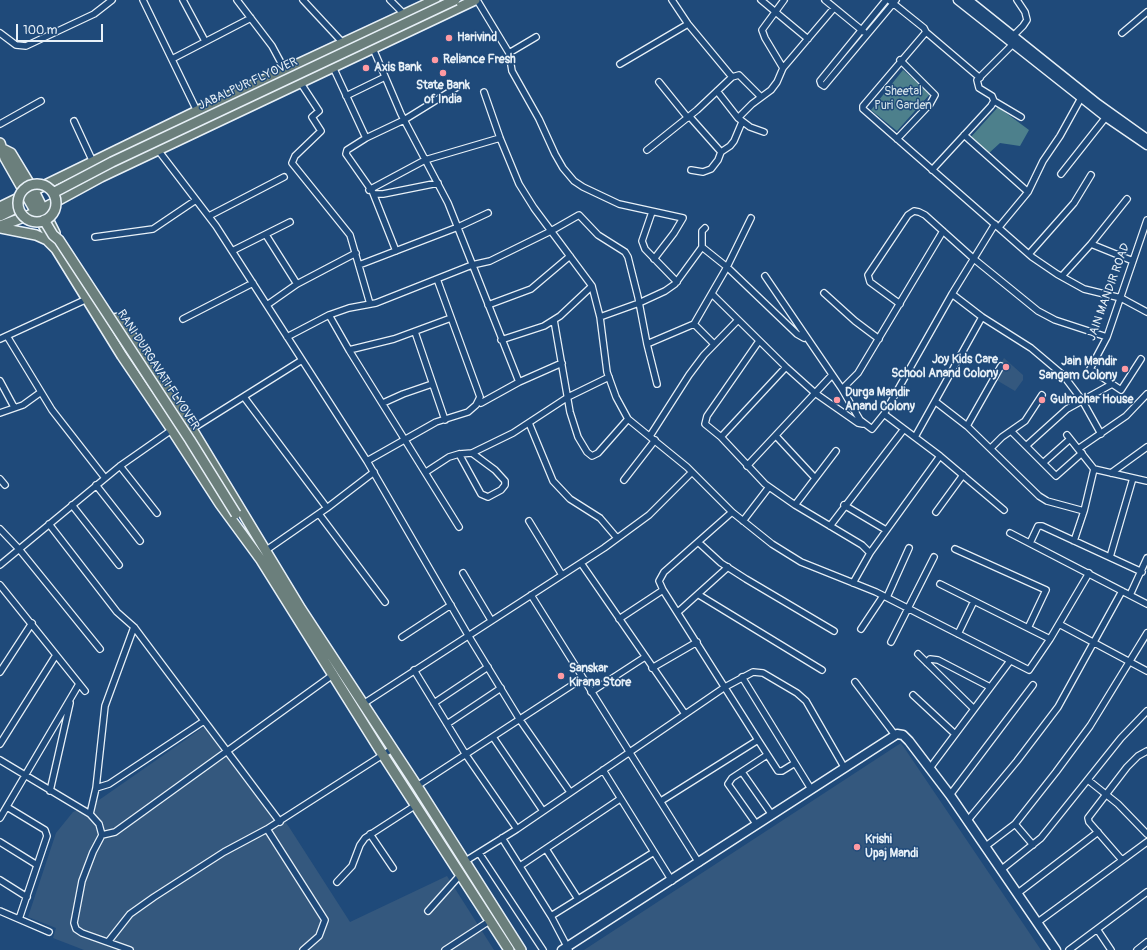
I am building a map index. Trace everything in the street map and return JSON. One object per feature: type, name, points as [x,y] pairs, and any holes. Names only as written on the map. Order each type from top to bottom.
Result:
[{"type":"main road","points":[[0,207],[197,111],[435,0]]},
{"type":"main road","name":"JABALPUR FLYOVER","points":[[53,192],[112,162],[455,0]]},
{"type":"main road","points":[[0,227],[44,209],[101,177],[297,83],[476,0]]},
{"type":"main road","points":[[2,146],[11,153],[34,191],[55,233],[58,245]]},
{"type":"main road","points":[[2,146],[5,158],[25,196],[35,213],[58,245],[86,299],[149,397],[220,504],[261,560],[337,673],[363,704],[521,950]]},
{"type":"main road","points":[[39,184],[45,185],[53,192],[56,200],[56,206],[46,219],[30,221],[25,218],[18,207],[19,195],[27,186],[39,184]]},
{"type":"main road","points":[[0,216],[18,207]]},
{"type":"main road","name":"RANI DURGAVATI FLYOVER","points":[[46,219],[52,235],[58,245],[190,440],[236,514],[251,527]]},
{"type":"main road","points":[[0,227],[36,235],[58,245]]},
{"type":"main road","points":[[100,320],[120,318],[186,419],[337,673],[383,755],[509,950]]},
{"type":"main road","name":"RANI DURGAVATI FLYOVER","points":[[236,514],[239,530]]},
{"type":"street","points":[[0,33],[16,45],[26,46],[94,14],[112,0]]},
{"type":"street","points":[[143,0],[197,111]]},
{"type":"street","points":[[183,0],[205,41]]},
{"type":"street","points":[[237,0],[272,46],[285,71],[297,83],[319,111],[312,117],[321,131],[295,156],[292,163],[350,235],[370,304]]},
{"type":"street","points":[[303,0],[343,43]]},
{"type":"street","points":[[390,0],[404,14]]},
{"type":"street","points":[[476,0],[509,53],[512,71],[539,119],[554,154],[570,177],[583,187],[619,204],[683,218],[674,233],[654,259]]},
{"type":"street","points":[[672,0],[688,24],[732,77]]},
{"type":"street","points":[[761,0],[808,39]]},
{"type":"street","points":[[783,68],[765,38],[762,30],[784,0]]},
{"type":"street","points":[[825,0],[867,35]]},
{"type":"street","points":[[958,0],[1147,139]]},
{"type":"street","points":[[968,0],[1011,40],[1081,98],[1106,118],[1147,145]]},
{"type":"street","points":[[1017,0],[1025,12],[1027,20],[977,83],[979,88],[992,96],[994,101],[1021,117]]},
{"type":"street","points":[[891,1],[980,78]]},
{"type":"street","points":[[891,1],[867,35],[824,86],[821,84],[820,80],[861,30],[891,1]]},
{"type":"street","points":[[691,170],[703,172],[711,169],[718,160],[721,152],[730,146],[734,141],[740,120],[761,97],[771,90],[778,82],[783,68],[834,8]]},
{"type":"street","points":[[1122,33],[1147,12]]},
{"type":"street","points":[[172,59],[252,18]]},
{"type":"street","points":[[620,64],[688,24]]},
{"type":"street","points":[[366,32],[404,120],[438,183],[458,227],[501,340],[519,382]]},
{"type":"street","points":[[926,32],[900,60],[863,106],[863,109],[1029,254],[1062,276],[1084,288],[1121,298],[1147,312]]},
{"type":"street","points":[[509,53],[536,37]]},
{"type":"street","points":[[897,139],[930,104],[935,96],[900,60]]},
{"type":"street","points":[[333,67],[366,138]]},
{"type":"street","points":[[647,150],[689,117],[732,77],[739,75],[761,97]]},
{"type":"street","points":[[346,96],[385,77]]},
{"type":"street","points":[[659,82],[721,152]]},
{"type":"street","points":[[396,251],[371,192],[346,154],[347,150],[366,138],[404,120],[459,86]]},
{"type":"street","points":[[718,91],[740,120],[764,132]]},
{"type":"street","points":[[484,92],[500,138],[520,184],[551,232],[592,286],[600,317],[609,377],[616,397],[628,419],[653,438],[692,472],[743,521],[772,544],[801,562],[885,597],[1029,670],[1050,639],[1089,573]]},
{"type":"street","points":[[712,294],[786,367],[815,393],[858,423],[863,424],[872,430],[884,414],[952,294],[974,259],[997,225],[1028,192],[1043,161],[1060,136],[1081,98]]},
{"type":"street","points":[[0,124],[41,101]]},
{"type":"street","points":[[932,170],[994,101]]},
{"type":"street","points":[[1061,174],[1106,118]]},
{"type":"street","points":[[74,121],[93,162]]},
{"type":"street","points":[[964,135],[1028,192]]},
{"type":"street","points":[[371,192],[425,160],[500,138]]},
{"type":"street","points":[[158,150],[208,216],[267,305],[374,472],[468,635],[520,720],[570,792]]},
{"type":"street","points":[[1029,254],[1074,203],[1091,175]]},
{"type":"street","points":[[208,216],[284,177]]},
{"type":"street","points":[[371,192],[383,194],[438,183]]},
{"type":"street","points":[[1062,276],[1127,199]]},
{"type":"street","points":[[95,237],[153,229],[196,200]]},
{"type":"street","points":[[900,304],[870,282],[868,275],[908,215],[914,211],[925,215],[974,259],[1038,311],[1062,323],[1107,338]]},
{"type":"street","points":[[652,212],[642,241],[644,249],[677,282]]},
{"type":"street","points":[[359,265],[458,227],[488,213]]},
{"type":"street","points":[[287,337],[329,314],[370,304],[472,265],[490,261],[551,232],[579,215],[598,235],[625,252],[639,303],[647,344],[658,384]]},
{"type":"street","points":[[647,344],[694,324],[727,267],[751,218]]},
{"type":"street","name":"JAIN MANDIR ROAD","points":[[1112,384],[1090,369],[1107,338],[1147,220]]},
{"type":"street","points":[[232,251],[290,222]]},
{"type":"street","points":[[600,317],[639,303],[665,291],[677,282],[702,247],[702,231],[705,228]]},
{"type":"street","points":[[842,389],[858,374],[943,231]]},
{"type":"street","points":[[266,235],[297,284]]},
{"type":"street","points":[[1090,244],[1133,261]]},
{"type":"street","points":[[702,247],[727,267],[797,334],[807,340]]},
{"type":"street","points":[[267,305],[297,284],[356,253]]},
{"type":"street","points":[[488,305],[531,289],[570,256]]},
{"type":"street","points":[[765,276],[807,340],[842,389],[863,424]]},
{"type":"street","points":[[367,461],[436,422],[468,412],[476,405],[480,397],[437,279]]},
{"type":"street","points":[[183,319],[253,284]]},
{"type":"street","points":[[501,340],[544,326],[560,316],[592,286]]},
{"type":"street","points":[[824,293],[855,321],[879,339]]},
{"type":"street","points":[[952,294],[982,318],[1031,348],[1063,376],[1082,400],[1101,434]]},
{"type":"street","points":[[0,339],[86,299]]},
{"type":"street","points":[[329,314],[349,350],[459,526]]},
{"type":"street","points":[[349,350],[394,339],[451,318]]},
{"type":"street","points":[[915,437],[982,318]]},
{"type":"street","points":[[554,320],[568,398],[578,437],[587,452],[592,456],[598,453],[628,419]]},
{"type":"street","points":[[624,480],[653,438],[689,374],[714,344],[738,320]]},
{"type":"street","points":[[694,324],[714,344]]},
{"type":"street","points":[[415,332],[445,420]]},
{"type":"street","points":[[6,336],[40,392],[105,478]]},
{"type":"street","points":[[759,341],[705,421],[708,427],[721,437],[747,466],[769,487],[795,505],[862,545],[870,553]]},
{"type":"street","points":[[1026,446],[1059,415],[1082,400],[1112,384],[1120,390],[1141,359]]},
{"type":"street","points":[[192,429],[302,360]]},
{"type":"street","points":[[481,403],[519,382],[562,363]]},
{"type":"street","points":[[967,426],[1000,366]]},
{"type":"street","points":[[721,437],[786,367]]},
{"type":"street","points":[[747,466],[832,375]]},
{"type":"street","points":[[426,472],[449,457],[459,454],[472,453],[529,423],[568,398],[609,377]]},
{"type":"street","points":[[0,381],[14,407]]},
{"type":"street","points":[[383,404],[402,394],[432,384]]},
{"type":"street","points":[[0,413],[23,405],[40,392]]},
{"type":"street","points":[[1011,431],[1056,476],[1080,451],[1126,416],[1147,394]]},
{"type":"street","points":[[991,448],[1031,416],[1042,395]]},
{"type":"street","points":[[244,397],[327,508]]},
{"type":"street","points":[[936,402],[967,426],[1039,496],[1047,500],[1084,510]]},
{"type":"street","points":[[884,414],[940,456],[1004,510]]},
{"type":"street","points":[[0,565],[120,466],[186,419]]},
{"type":"street","points":[[529,423],[553,481],[570,499],[600,518],[617,538]]},
{"type":"street","points":[[830,526],[844,505],[904,429]]},
{"type":"street","points":[[776,436],[815,478]]},
{"type":"street","points":[[1043,463],[1068,437],[1094,468],[1147,481]]},
{"type":"street","points":[[1111,473],[1147,447]]},
{"type":"street","points":[[795,505],[836,451]]},
{"type":"street","points":[[459,454],[481,494],[488,497],[501,490],[505,486],[503,476],[472,453]]},
{"type":"street","points":[[853,583],[870,553],[940,456]]},
{"type":"street","points":[[120,466],[157,513]]},
{"type":"street","points":[[1074,541],[1084,510],[1094,468]]},
{"type":"street","points":[[265,551],[327,508],[374,472]]},
{"type":"street","points":[[363,704],[581,563],[617,538],[649,515],[692,472]]},
{"type":"street","points":[[936,512],[963,475]]},
{"type":"street","points":[[1110,557],[1133,478]]},
{"type":"street","points":[[0,479],[5,485]]},
{"type":"street","points":[[96,485],[140,541]]},
{"type":"street","points":[[743,521],[769,487]]},
{"type":"street","points":[[72,505],[119,565]]},
{"type":"street","points":[[844,505],[886,530]]},
{"type":"street","points":[[732,512],[664,572],[659,581],[663,590],[698,642],[778,771],[782,771],[795,763]]},
{"type":"street","points":[[318,514],[384,602]]},
{"type":"street","points":[[529,521],[562,575]]},
{"type":"street","points":[[49,524],[117,612],[134,627],[280,822]]},
{"type":"street","points":[[1030,543],[1038,526],[1042,526],[1142,572]]},
{"type":"street","points":[[0,529],[19,549],[100,649]]},
{"type":"street","points":[[1010,533],[1147,604]]},
{"type":"street","points":[[698,542],[728,567],[834,631]]},
{"type":"street","points":[[862,629],[885,597],[909,548]]},
{"type":"street","points":[[955,548],[1046,590],[1028,628]]},
{"type":"street","points":[[891,642],[934,557]]},
{"type":"street","points":[[1130,595],[1142,572],[1147,558]]},
{"type":"street","points":[[581,563],[684,714]]},
{"type":"street","points":[[678,612],[699,595],[728,567]]},
{"type":"street","points":[[463,573],[492,620]]},
{"type":"street","points":[[940,584],[1050,639]]},
{"type":"street","points":[[0,585],[85,691]]},
{"type":"street","points":[[619,619],[663,590]]},
{"type":"street","points":[[968,820],[1017,761],[1058,707],[1122,591]]},
{"type":"street","points":[[531,595],[699,863]]},
{"type":"street","points":[[699,595],[822,670]]},
{"type":"street","points":[[958,634],[974,601]]},
{"type":"street","points":[[402,637],[451,606]]},
{"type":"street","points":[[0,672],[32,623]]},
{"type":"street","points":[[1059,624],[1147,671]]},
{"type":"street","points":[[90,814],[96,788],[105,706],[134,627]]},
{"type":"street","points":[[986,846],[1015,824],[1090,726],[1147,633]]},
{"type":"street","points":[[652,668],[698,642]]},
{"type":"street","points":[[918,654],[974,709]]},
{"type":"street","points":[[0,744],[56,655]]},
{"type":"street","points":[[591,692],[645,657]]},
{"type":"street","points":[[927,663],[930,659],[938,660],[990,687]]},
{"type":"street","points":[[930,768],[1010,661]]},
{"type":"street","points":[[434,703],[488,667]]},
{"type":"street","points":[[414,670],[466,755],[517,829]]},
{"type":"street","points":[[464,862],[517,829],[725,687],[753,672],[758,672],[781,682],[797,693],[806,702],[844,767]]},
{"type":"street","points":[[102,835],[114,832],[337,673]]},
{"type":"street","points":[[742,677],[811,789]]},
{"type":"street","points":[[417,786],[583,678]]},
{"type":"street","points":[[855,682],[895,735]]},
{"type":"street","points":[[0,818],[79,684]]},
{"type":"street","points":[[950,794],[1033,685]]},
{"type":"street","points":[[447,724],[501,688]]},
{"type":"street","points":[[913,695],[955,734]]},
{"type":"street","points":[[50,791],[71,697]]},
{"type":"street","points":[[1002,869],[1033,845],[1121,738],[1147,711]]},
{"type":"street","points":[[96,788],[109,784],[204,721]]},
{"type":"street","points":[[502,838],[551,916],[566,949],[844,767],[895,735],[903,735],[950,794],[1056,950]]},
{"type":"street","points":[[493,737],[543,811]]},
{"type":"street","points":[[661,801],[758,740]]},
{"type":"street","points":[[108,942],[130,914],[154,897],[224,852],[280,822],[392,749]]},
{"type":"street","points":[[1122,860],[1088,818],[1127,767],[1138,756],[1147,751]]},
{"type":"street","points":[[757,824],[728,784],[729,780],[767,755]]},
{"type":"street","points":[[0,760],[90,814],[99,824],[102,835],[93,852],[82,881],[74,923],[76,929],[82,933],[130,950]]},
{"type":"street","points":[[603,770],[672,881]]},
{"type":"street","points":[[742,772],[772,815]]},
{"type":"street","points":[[1088,780],[1107,794],[1147,834]]},
{"type":"street","points":[[520,866],[620,799]]},
{"type":"street","points":[[337,882],[352,866],[362,841],[370,834],[416,805]]},
{"type":"street","points":[[7,807],[45,830],[47,836],[20,919]]},
{"type":"street","points":[[1015,824],[1033,845]]},
{"type":"street","points":[[267,829],[326,920],[319,936],[303,950]]},
{"type":"street","points":[[1018,893],[1098,832]]},
{"type":"street","points":[[370,834],[393,868]]},
{"type":"street","points":[[0,842],[37,865]]},
{"type":"street","points":[[1038,922],[1147,842]]},
{"type":"street","points":[[546,849],[578,898]]},
{"type":"street","points":[[551,916],[654,852]]},
{"type":"street","points":[[479,853],[543,950]]},
{"type":"street","points":[[428,911],[461,874]]},
{"type":"street","points":[[0,880],[27,897]]},
{"type":"street","points":[[1069,950],[1147,892]]},
{"type":"street","points":[[0,911],[49,932]]},
{"type":"street","points":[[445,950],[491,920]]},
{"type":"street","points":[[1097,929],[1111,950]]},
{"type":"street","points":[[1137,950],[1147,942]]},
{"type":"shaded area","name":"Joy Kids Care School Anand Colony","points":[[1004,358],[1023,375],[1023,380],[1015,391],[993,378]]},
{"type":"shaded area","points":[[211,722],[289,827],[350,922],[447,876],[494,950],[84,950],[53,938],[56,928],[28,917],[56,833],[73,812],[99,800]]},
{"type":"shaded area","name":"Krishi Upaj Mandi","points":[[901,743],[1041,950],[584,950]]},
{"type":"green space","name":"Sheetal Puri Garden","points":[[903,70],[930,94],[897,131],[871,110]]},
{"type":"green space","points":[[998,107],[1029,130],[1020,146],[1000,143],[989,153],[970,138]]},
{"type":"place","name":"Harivind","points":[[449,38]]},
{"type":"place","name":"Reliance Fresh","points":[[435,60]]},
{"type":"place","name":"Axis Bank","points":[[366,68]]},
{"type":"place","name":"State Bank of India","points":[[443,73]]},
{"type":"place","name":"Joy Kids Care School Anand Colony","points":[[1006,367]]},
{"type":"place","name":"Jain Mandir Sangam Colony","points":[[1125,369]]},
{"type":"place","name":"Durga Mandir Anand Colony","points":[[837,400]]},
{"type":"place","name":"Gulmohar House","points":[[1042,400]]},
{"type":"place","name":"Sanskar Kirana Store","points":[[561,676]]},
{"type":"place","name":"Krishi Upaj Mandi","points":[[857,847]]}]
